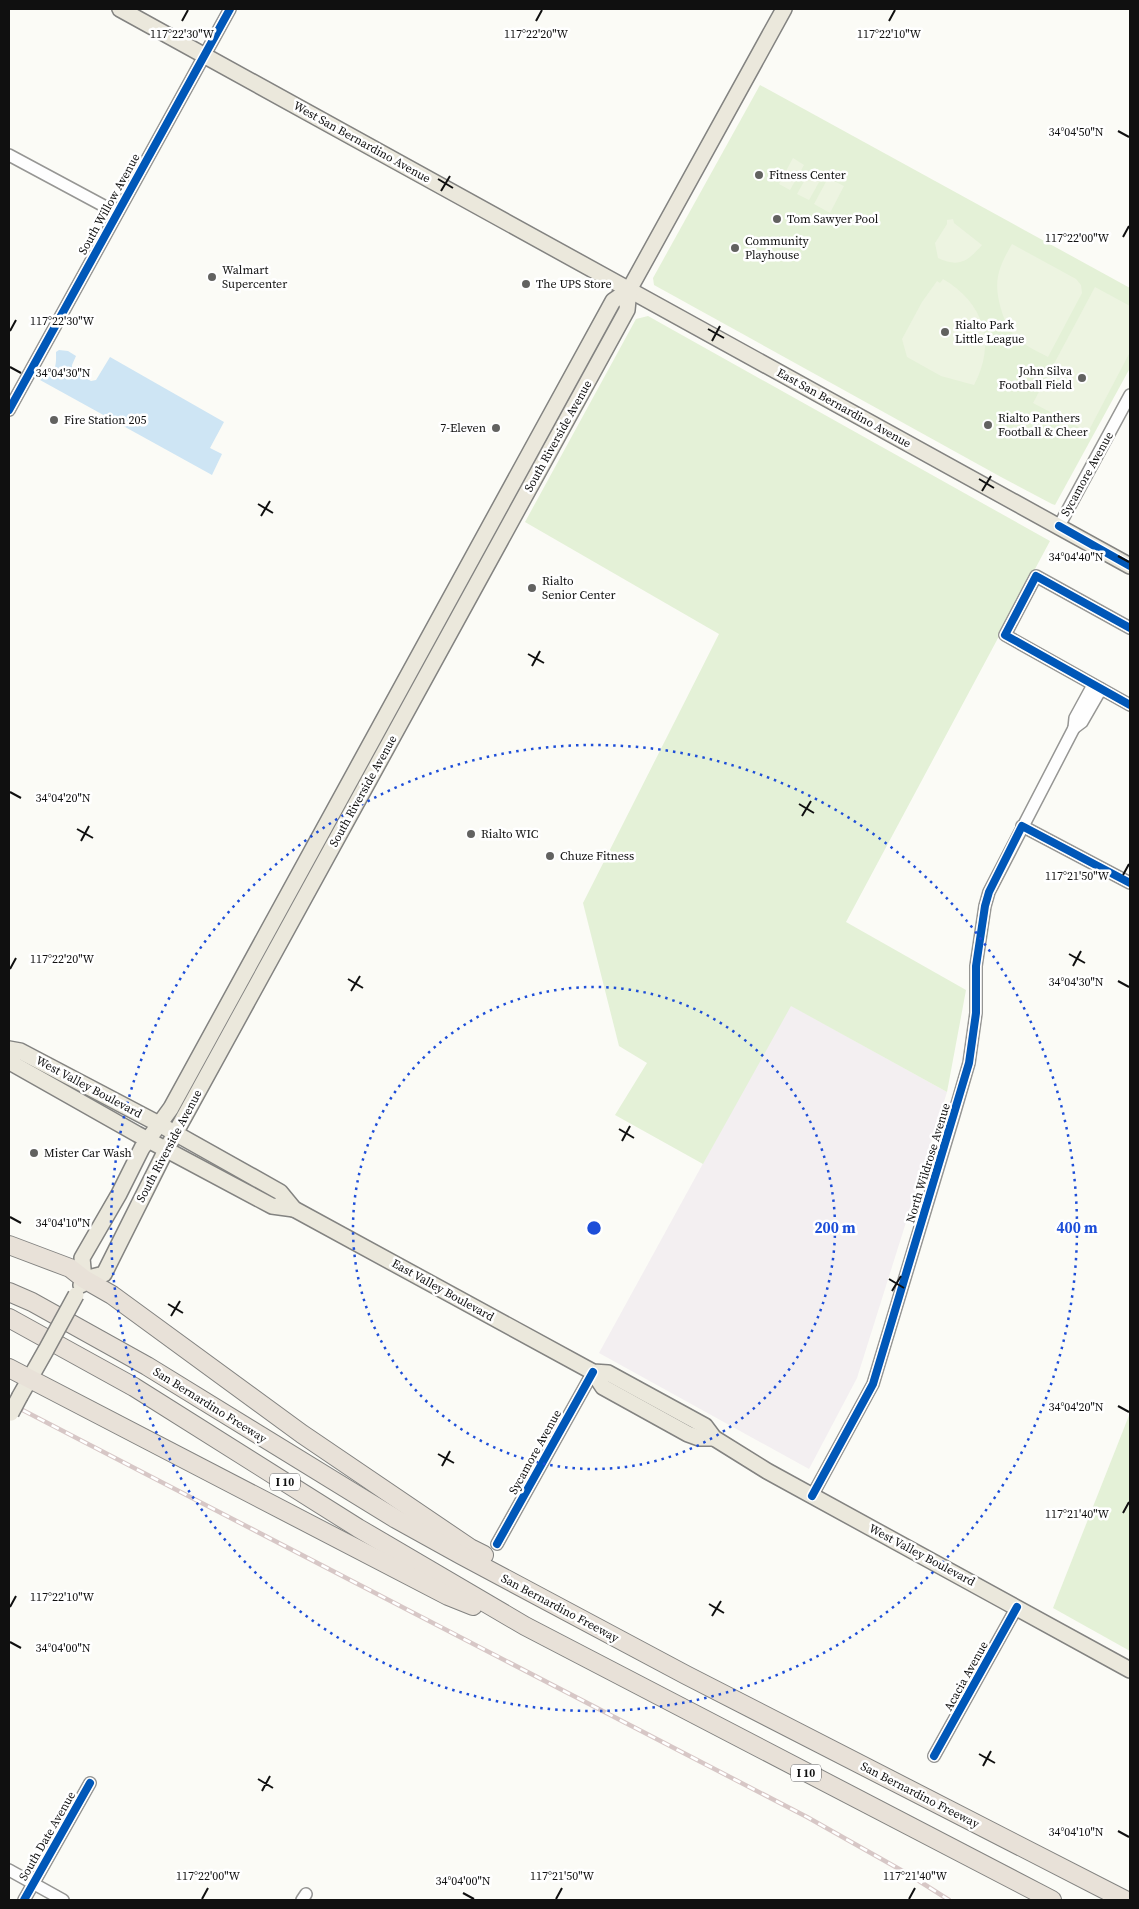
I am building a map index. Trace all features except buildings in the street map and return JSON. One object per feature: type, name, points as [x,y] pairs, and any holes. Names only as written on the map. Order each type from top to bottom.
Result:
[{"type":"highway","points":[[9,1245],[70,1268],[84,1279],[112,1295],[302,1434],[470,1548],[594,1614],[631,1636],[686,1675]]},
{"type":"highway","name":"San Bernardino Freeway","points":[[9,1292],[32,1302],[147,1366],[293,1457],[428,1537],[686,1675],[1125,1900]]},
{"type":"highway","name":"San Bernardino Freeway","points":[[9,1318],[134,1387],[358,1528],[525,1626],[1052,1900]]},
{"type":"highway","points":[[9,1368],[33,1373],[448,1596],[525,1626]]},
{"type":"main road","name":"West San Bernardino Avenue","points":[[120,9],[629,290]]},
{"type":"main road","name":"South Riverside Avenue","points":[[84,1279],[104,1274],[158,1146],[382,756],[627,310],[629,290],[784,9]]},
{"type":"main road","name":"South Riverside Avenue","points":[[168,1129],[393,701],[613,301],[629,290]]},
{"type":"main road","name":"East San Bernardino Avenue","points":[[629,290],[1130,566]]},
{"type":"main road","points":[[382,756],[381,744],[396,712],[397,706],[393,701]]},
{"type":"main road","name":"West Valley Boulevard","points":[[9,1049],[20,1051],[168,1129]]},
{"type":"main road","name":"West Valley Boulevard","points":[[9,1057],[15,1065],[158,1146]]},
{"type":"main road","name":"East Valley Boulevard","points":[[168,1129],[280,1192],[294,1209]]},
{"type":"main road","name":"South Riverside Avenue","points":[[9,1417],[84,1279],[82,1258],[119,1194],[129,1172],[158,1146]]},
{"type":"main road","name":"East Valley Boulevard","points":[[158,1146],[272,1206],[294,1209],[592,1372]]},
{"type":"main road","name":"West Valley Boulevard","points":[[592,1372],[603,1387],[688,1434],[699,1438],[714,1438],[812,1496],[1130,1670]]},
{"type":"street","name":"South Willow Avenue","points":[[9,410],[230,9]]},
{"type":"street","points":[[9,155],[117,213]]},
{"type":"street","name":"Sycamore Avenue","points":[[1059,526],[1130,395]]},
{"type":"street","points":[[1130,628],[1036,576],[1004,635],[1130,705]]},
{"type":"street","name":"North Wildrose Avenue","points":[[812,1496],[866,1398],[875,1376],[969,1063],[976,1013],[976,966],[985,906],[989,892],[1074,728],[1082,722],[1097,687]]},
{"type":"street","points":[[1022,826],[1130,884]]},
{"type":"street","name":"Sycamore Avenue","points":[[497,1544],[592,1372]]},
{"type":"street","name":"Acacia Avenue","points":[[934,1756],[1017,1607]]},
{"type":"street","name":"South Date Avenue","points":[[24,1900],[90,1783]]},
{"type":"street","points":[[9,1870],[64,1900]]},
{"type":"shaded area","points":[[790,1005],[947,1092],[857,1378],[809,1469],[599,1353]]},
{"type":"green space","points":[[760,85],[1130,288],[1130,368],[1055,505],[654,285],[653,278]]},
{"type":"green space","points":[[793,158],[804,165],[790,190],[779,184]]},
{"type":"green space","points":[[811,169],[823,175],[809,200],[797,194]]},
{"type":"green space","points":[[828,178],[844,186],[830,213],[814,204]]},
{"type":"green space","points":[[953,219],[954,223],[982,245],[967,259],[957,262],[938,258],[935,243],[947,224],[947,220]]},
{"type":"green space","points":[[1012,244],[1076,279],[1081,285],[1082,293],[1048,357],[1019,340],[1008,327],[1002,313],[997,291],[998,275],[1003,260]]},
{"type":"green space","name":"Rialto Park Little League","points":[[943,279],[957,288],[968,299],[982,325],[985,339],[984,354],[981,369],[974,385],[941,376],[907,357],[902,339],[922,302],[937,281],[940,283]]},
{"type":"green space","name":"John Silva Football Field","points":[[1095,287],[1130,306],[1130,352],[1088,432],[1033,403]]},
{"type":"green space","points":[[648,316],[1050,541],[846,922],[966,990],[947,1092],[791,1006],[703,1164],[615,1115],[647,1063],[619,1046],[583,903],[719,634],[525,522],[636,319]]},
{"type":"green space","points":[[1130,1413],[1130,1651],[1053,1608]]},
{"type":"water","points":[[59,350],[68,351],[76,356],[72,370],[91,381],[96,380],[110,357],[224,422],[210,448],[222,454],[212,475],[40,380],[53,371],[56,363],[56,352]]},
{"type":"railway","points":[[9,1403],[807,1817],[908,1874],[949,1900]]},
{"type":"cycle path","points":[[9,410],[230,9]]},
{"type":"cycle path","points":[[1059,526],[1130,566]]},
{"type":"cycle path","points":[[1130,628],[1036,576],[1005,635],[1130,705]]},
{"type":"cycle path","points":[[812,1496],[873,1384],[969,1063],[976,1013],[976,966],[985,906],[989,892],[1022,826],[1130,883]]},
{"type":"cycle path","points":[[497,1544],[593,1372]]},
{"type":"cycle path","points":[[934,1756],[1017,1607]]},
{"type":"cycle path","points":[[24,1900],[90,1783]]},
{"type":"place","name":"Fitness Center","points":[[759,175]]},
{"type":"place","name":"Tom Sawyer Pool","points":[[777,219]]},
{"type":"place","name":"Community Playhouse","points":[[735,248]]},
{"type":"place","name":"Walmart Supercenter","points":[[212,277]]},
{"type":"place","name":"The UPS Store","points":[[526,284]]},
{"type":"place","name":"Rialto Park Little League","points":[[945,332]]},
{"type":"place","name":"John Silva Football Field","points":[[1082,378]]},
{"type":"place","name":"Fire Station 205","points":[[54,420]]},
{"type":"place","name":"Rialto Panthers Football & Cheer","points":[[988,425]]},
{"type":"place","name":"7-Eleven","points":[[496,428]]},
{"type":"place","name":"Rialto Senior Center","points":[[532,588]]},
{"type":"place","name":"Rialto WIC","points":[[471,834]]},
{"type":"place","name":"Chuze Fitness","points":[[550,856]]},
{"type":"place","name":"Mister Car Wash","points":[[34,1153]]}]
